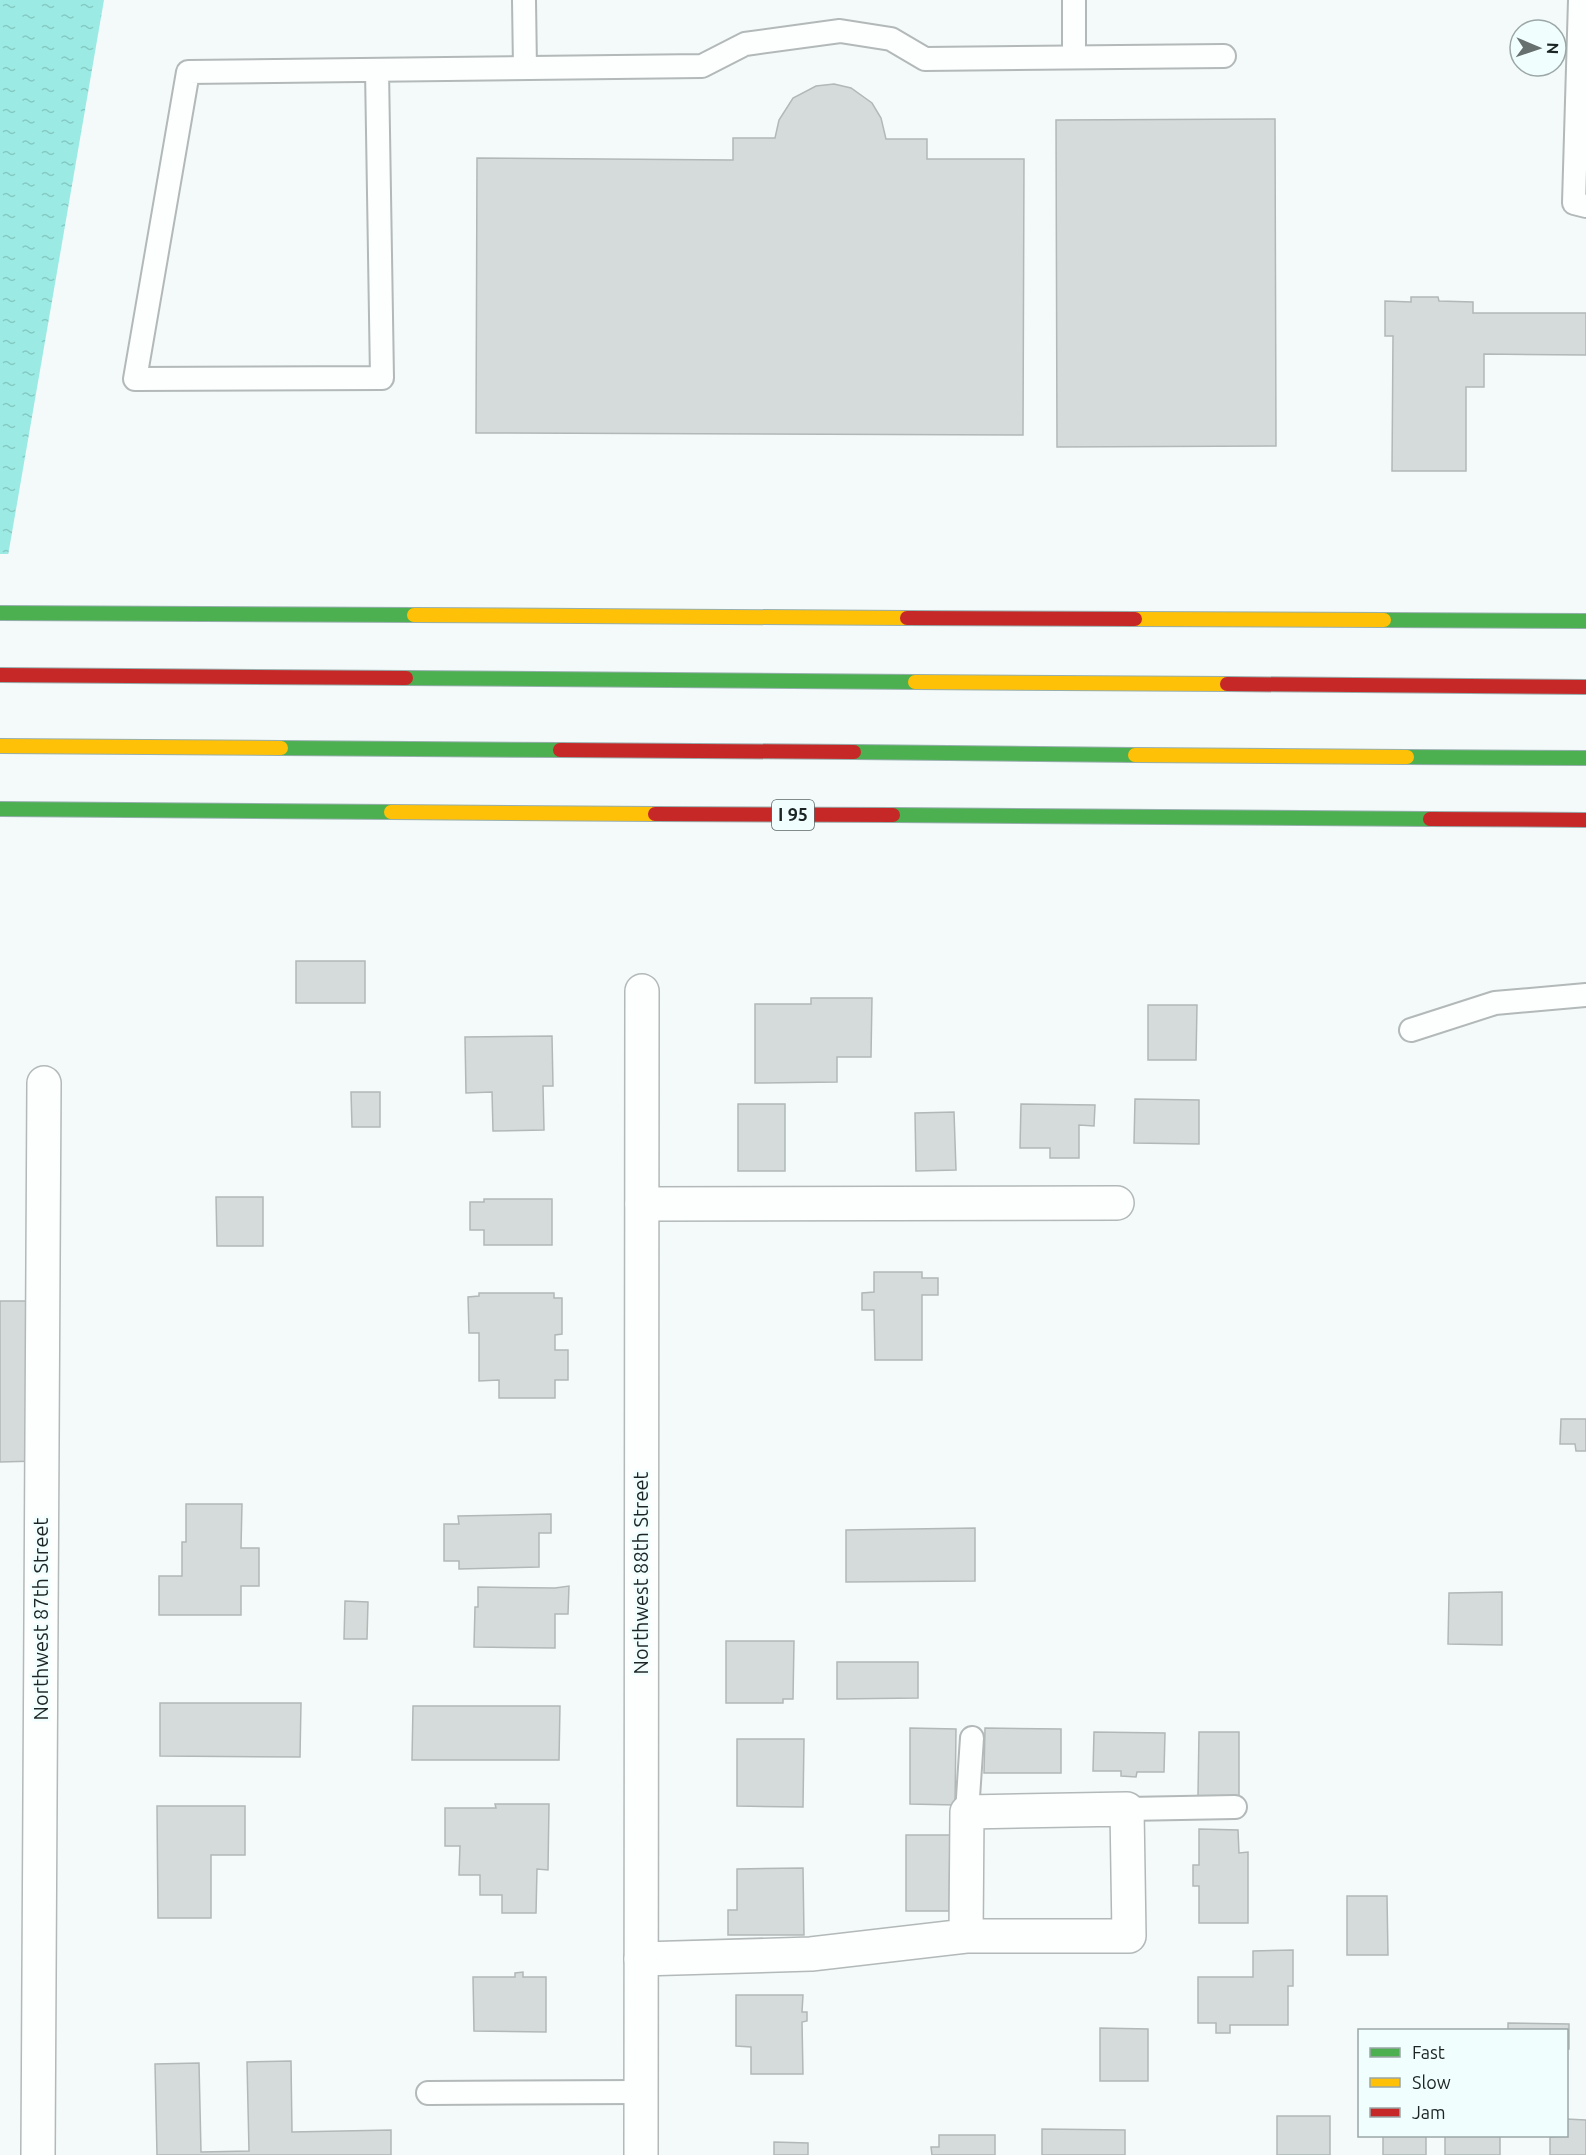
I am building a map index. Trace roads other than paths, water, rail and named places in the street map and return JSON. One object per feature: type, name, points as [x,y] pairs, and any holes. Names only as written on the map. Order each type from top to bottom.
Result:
[{"type":"highway","points":[[0,613],[1586,621]]},
{"type":"highway","points":[[0,675],[1586,687]]},
{"type":"highway","points":[[4,746],[1586,758]]},
{"type":"highway","name":"I 95","points":[[0,808],[1586,820]]},
{"type":"street","name":"Northwest 88th Street","points":[[641,2155],[642,991]]},
{"type":"street","name":"Northwest 87th Street","points":[[38,2155],[44,1083]]},
{"type":"street","points":[[642,1204],[1117,1203]]},
{"type":"street","points":[[641,1959],[811,1953],[966,1936],[1129,1936],[1127,1809],[967,1812],[966,1936]]},
{"type":"lane","points":[[524,0],[525,68]]},
{"type":"lane","points":[[1074,0],[1074,57]]},
{"type":"lane","points":[[1580,0],[1574,203],[1586,206]]},
{"type":"lane","points":[[377,70],[382,378],[135,379],[188,72],[702,66],[745,44],[840,31],[891,39],[925,59],[1224,56]]},
{"type":"lane","points":[[1411,1030],[1495,1003],[1586,994]]},
{"type":"lane","points":[[967,1812],[972,1738]]},
{"type":"lane","points":[[1127,1809],[1235,1807]]},
{"type":"lane","points":[[428,2093],[641,2092]]},
{"type":"water","points":[[0,0],[104,0],[0,602]]}]
